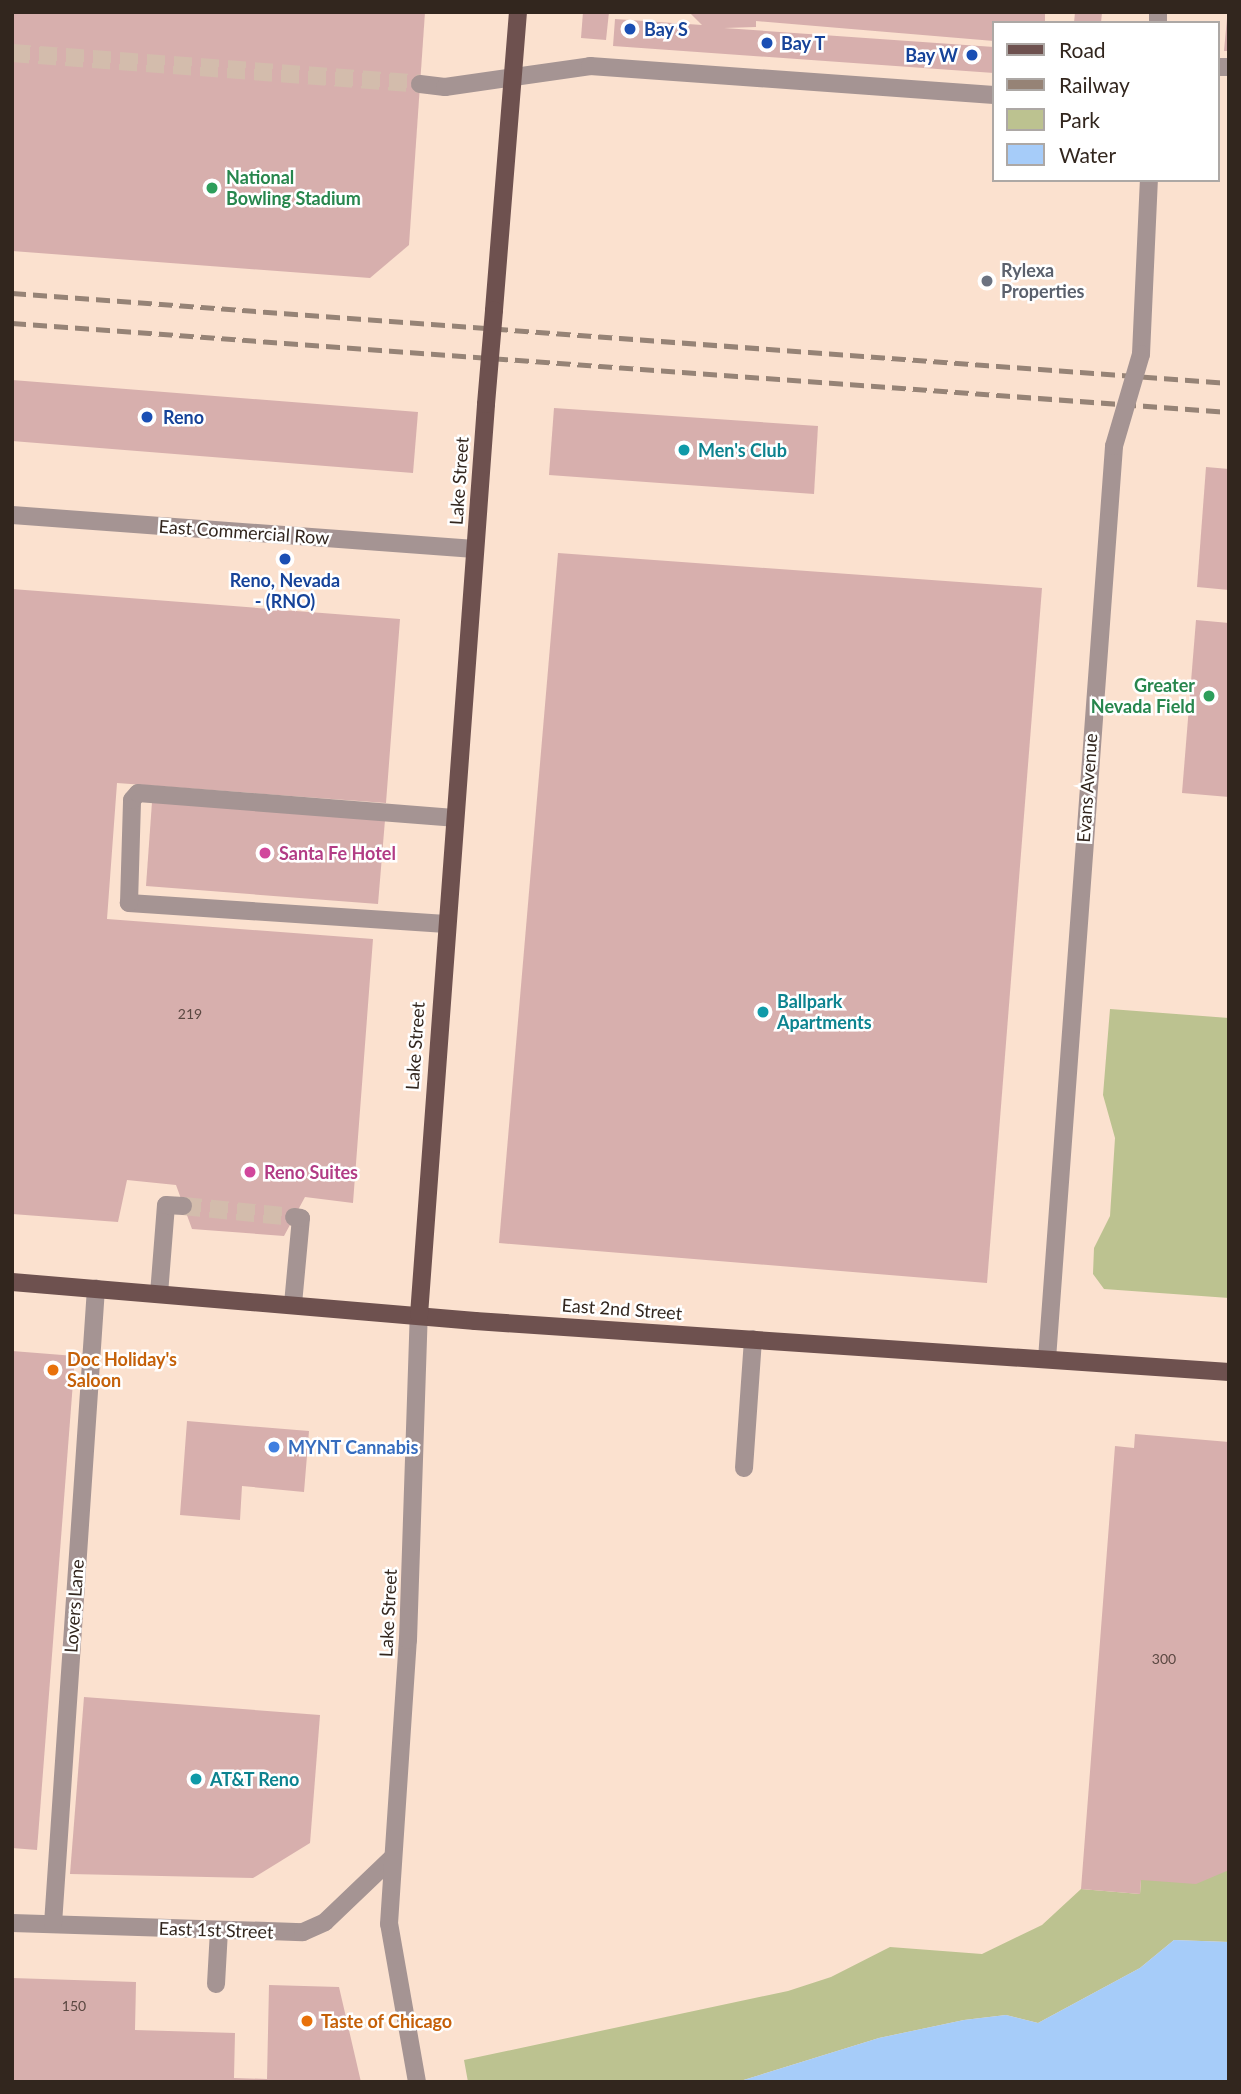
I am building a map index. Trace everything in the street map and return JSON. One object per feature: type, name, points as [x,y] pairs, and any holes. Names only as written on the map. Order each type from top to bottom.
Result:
[{"type":"main road","name":"Lake Street","points":[[419,1315],[454,818],[518,12]]},
{"type":"main road","name":"East 2nd Street","points":[[12,1282],[419,1315],[1229,1372]]},
{"type":"street","points":[[420,84],[445,87],[590,66],[992,95]]},
{"type":"street","name":"Evans Avenue","points":[[1047,1359],[1114,446],[1141,354],[1149,182]]},
{"type":"street","name":"East Commercial Row","points":[[12,515],[475,548]]},
{"type":"street","points":[[446,924],[129,902],[132,800],[138,793],[454,818]]},
{"type":"street","points":[[159,1294],[166,1205],[183,1206]]},
{"type":"street","points":[[293,1304],[301,1218],[294,1217]]},
{"type":"street","name":"Lovers Lane","points":[[53,1924],[96,1288]]},
{"type":"street","name":"Lake Street","points":[[418,2082],[389,1924],[409,1628],[419,1315]]},
{"type":"street","points":[[744,1468],[753,1339]]},
{"type":"street","name":"East 1st Street","points":[[12,1923],[303,1932],[315,1928],[392,1858]]},
{"type":"street","points":[[216,1984],[219,1930]]},
{"type":"green space","points":[[1110,1009],[1229,1018],[1229,1298],[1104,1289],[1093,1274],[1094,1248],[1110,1216],[1115,1138],[1103,1095]]},
{"type":"green space","points":[[1229,1870],[1229,1942],[1174,1940],[1140,1968],[1038,2023],[1006,2015],[964,2020],[879,2038],[737,2082],[468,2082],[464,2060],[788,1991],[831,1977],[890,1947],[982,1954],[1042,1925],[1081,1889],[1140,1894],[1141,1880]]},
{"type":"water","points":[[1174,1940],[1229,1942],[1229,2082],[737,2082],[879,2038],[964,2020],[1006,2015],[1038,2023],[1140,1968]]},
{"type":"building","name":"National Bowling Stadium","points":[[12,12],[425,12],[409,245],[370,278],[12,251]]},
{"type":"building","points":[[583,12],[609,12],[606,40],[581,38]]},
{"type":"building","points":[[689,12],[1045,12],[1045,21],[992,21],[992,41],[756,21],[756,27],[724,28],[992,47],[992,73],[613,46],[615,19],[702,25]]},
{"type":"building","points":[[1075,12],[1102,12],[1101,21],[1074,21]]},
{"type":"building","points":[[1227,18],[1229,51],[1224,51]]},
{"type":"building","name":"Reno","points":[[12,380],[418,412],[413,473],[12,441]]},
{"type":"building","name":"Men's Club","points":[[554,408],[818,426],[814,494],[549,475]]},
{"type":"building","points":[[1206,467],[1229,469],[1229,590],[1197,587]]},
{"type":"building","name":"Ballpark Apartments","points":[[558,553],[1042,588],[987,1283],[499,1243]]},
{"type":"building","points":[[12,589],[400,619],[386,803],[117,783],[107,919],[373,939],[353,1203],[305,1197],[284,1236],[192,1229],[176,1185],[127,1180],[118,1222],[12,1214]]},
{"type":"building","name":"Greater Nevada Field","points":[[1196,620],[1229,623],[1229,797],[1182,793]]},
{"type":"building","name":"Santa Fe Hotel","points":[[152,802],[385,820],[378,904],[146,886]]},
{"type":"building","points":[[12,1351],[75,1356],[37,1850],[12,1848]]},
{"type":"building","points":[[187,1421],[309,1431],[304,1492],[242,1486],[240,1520],[180,1515]]},
{"type":"building","points":[[1135,1434],[1229,1442],[1229,1870],[1196,1884],[1141,1880],[1140,1894],[1081,1889],[1115,1446],[1134,1448]]},
{"type":"building","name":"AT&T Reno","points":[[84,1697],[320,1715],[310,1843],[253,1878],[70,1874]]},
{"type":"building","points":[[12,1978],[136,1982],[135,2030],[235,2033],[234,2078],[267,2079],[269,1985],[339,1987],[361,2082],[12,2082]]},
{"type":"tunnel","points":[[12,53],[420,84]]},
{"type":"tunnel","points":[[183,1206],[294,1217]]},
{"type":"railway","points":[[12,293],[1229,383]]},
{"type":"railway","points":[[12,323],[1229,412]]},
{"type":"place","name":"Bay S","points":[[630,29]]},
{"type":"place","name":"Bay T","points":[[767,43]]},
{"type":"place","name":"Bay W","points":[[972,55]]},
{"type":"place","name":"National Bowling Stadium","points":[[212,188]]},
{"type":"place","name":"Rylexa Properties","points":[[987,281]]},
{"type":"place","name":"Reno","points":[[147,417]]},
{"type":"place","name":"Men's Club","points":[[684,450]]},
{"type":"place","name":"Reno, Nevada - (RNO)","points":[[285,559]]},
{"type":"place","name":"Greater Nevada Field","points":[[1209,696]]},
{"type":"place","name":"Santa Fe Hotel","points":[[265,853]]},
{"type":"place","name":"Ballpark Apartments","points":[[763,1012]]},
{"type":"place","name":"Reno Suites","points":[[250,1172]]},
{"type":"place","name":"Doc Holiday's Saloon","points":[[53,1370]]},
{"type":"place","name":"MYNT Cannabis","points":[[274,1447]]},
{"type":"place","name":"AT&T Reno","points":[[196,1779]]},
{"type":"place","name":"Taste of Chicago","points":[[307,2021]]}]
